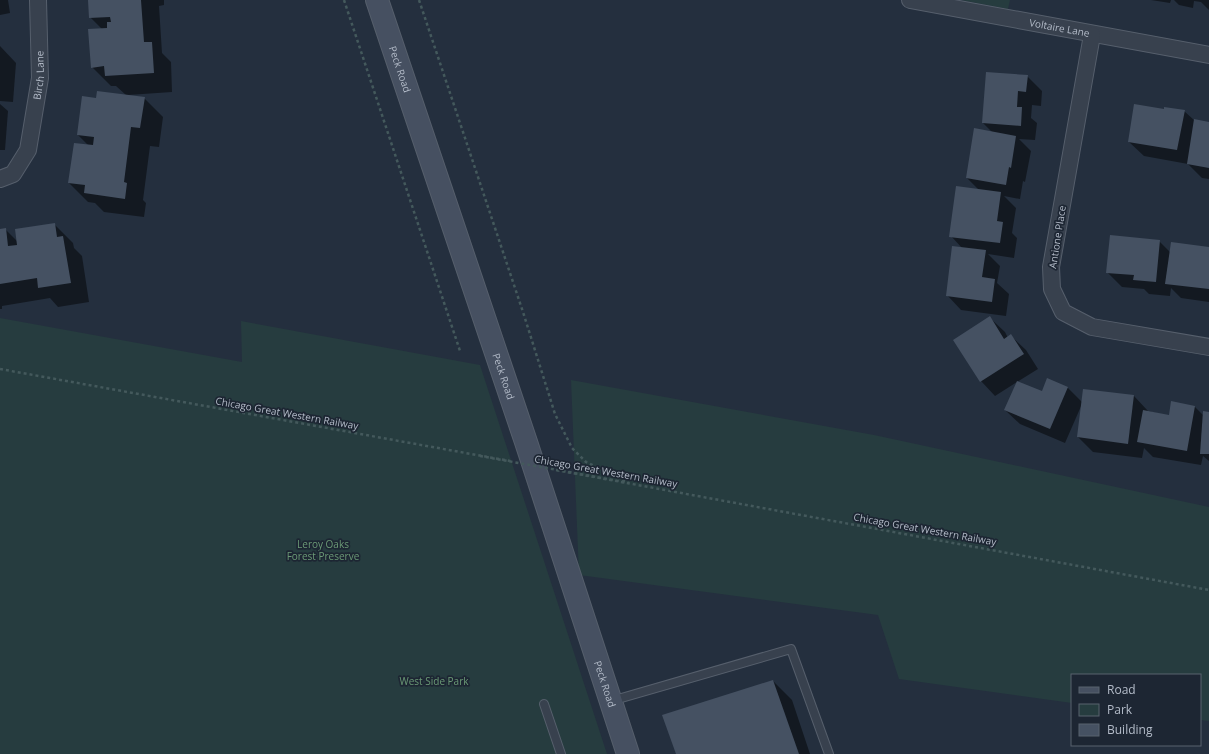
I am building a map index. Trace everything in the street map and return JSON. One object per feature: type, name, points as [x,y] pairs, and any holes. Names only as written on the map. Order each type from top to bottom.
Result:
[{"type":"street","name":"Birch Lane","points":[[0,179],[12,174],[28,150],[40,78],[38,0]]},
{"type":"street","name":"Peck Road","points":[[377,0],[526,442],[628,754]]},
{"type":"street","name":"Voltaire Lane","points":[[910,0],[1209,55]]},
{"type":"street","name":"Antione Place","points":[[1092,34],[1051,267],[1052,289],[1064,312],[1092,327],[1209,347]]},
{"type":"lane","points":[[611,701],[791,649],[829,754]]},
{"type":"lane","points":[[544,704],[561,754]]},
{"type":"path","points":[[344,0],[460,351]]},
{"type":"path","points":[[419,0],[523,312],[555,414],[572,448],[586,462],[629,483]]},
{"type":"path","name":"Chicago Great Western Railway","points":[[0,369],[473,454],[1209,590]]},
{"type":"green space","points":[[961,0],[1010,0],[1008,9]]},
{"type":"green space","name":"Leroy Oaks Forest Preserve","points":[[0,318],[242,362],[241,321],[480,365],[607,754],[0,754]]},
{"type":"green space","points":[[571,380],[874,435],[1209,507],[1209,721],[1201,720],[1201,674],[1071,674],[1071,703],[899,679],[878,615],[579,575]]},
{"type":"building","points":[[88,0],[141,0],[144,42],[152,42],[154,73],[105,76],[104,66],[91,68],[88,29],[107,28],[107,22],[111,22],[110,17],[89,18]]},
{"type":"building","points":[[986,72],[1028,75],[1026,92],[1018,91],[1017,107],[1022,107],[1021,126],[982,123]]},
{"type":"building","points":[[97,91],[145,97],[140,128],[131,127],[124,182],[127,183],[125,199],[84,193],[85,185],[68,183],[74,143],[93,145],[94,137],[77,135],[82,96],[96,98]]},
{"type":"building","points":[[1134,104],[1164,109],[1164,107],[1185,110],[1177,150],[1128,142]]},
{"type":"building","points":[[1194,119],[1209,122],[1209,168],[1187,164]]},
{"type":"building","points":[[974,128],[1016,136],[1011,168],[1009,167],[1006,185],[966,178]]},
{"type":"building","points":[[956,186],[1001,192],[997,221],[1003,222],[1000,243],[949,237]]},
{"type":"building","points":[[55,223],[57,237],[63,236],[71,283],[38,288],[37,278],[0,284],[0,229],[6,228],[8,246],[17,245],[15,229]]},
{"type":"building","points":[[1110,235],[1160,240],[1156,282],[1133,280],[1134,275],[1106,273]]},
{"type":"building","points":[[1171,242],[1209,247],[1209,289],[1165,284]]},
{"type":"building","points":[[952,246],[986,250],[982,277],[995,279],[992,302],[946,296]]},
{"type":"building","points":[[990,316],[1004,339],[1011,334],[1024,354],[980,382],[953,340]]},
{"type":"building","points":[[1047,378],[1068,387],[1050,429],[1004,410],[1017,381],[1042,391]]},
{"type":"building","points":[[1083,389],[1134,395],[1128,444],[1077,437]]},
{"type":"building","points":[[1171,401],[1195,406],[1187,451],[1137,442],[1143,410],[1169,415]]},
{"type":"building","points":[[1203,411],[1209,412],[1209,454],[1200,454]]},
{"type":"building","points":[[773,680],[799,754],[676,754],[662,715]]},
{"type":"park label","name":"West Side Park","points":[[434,681]]}]
